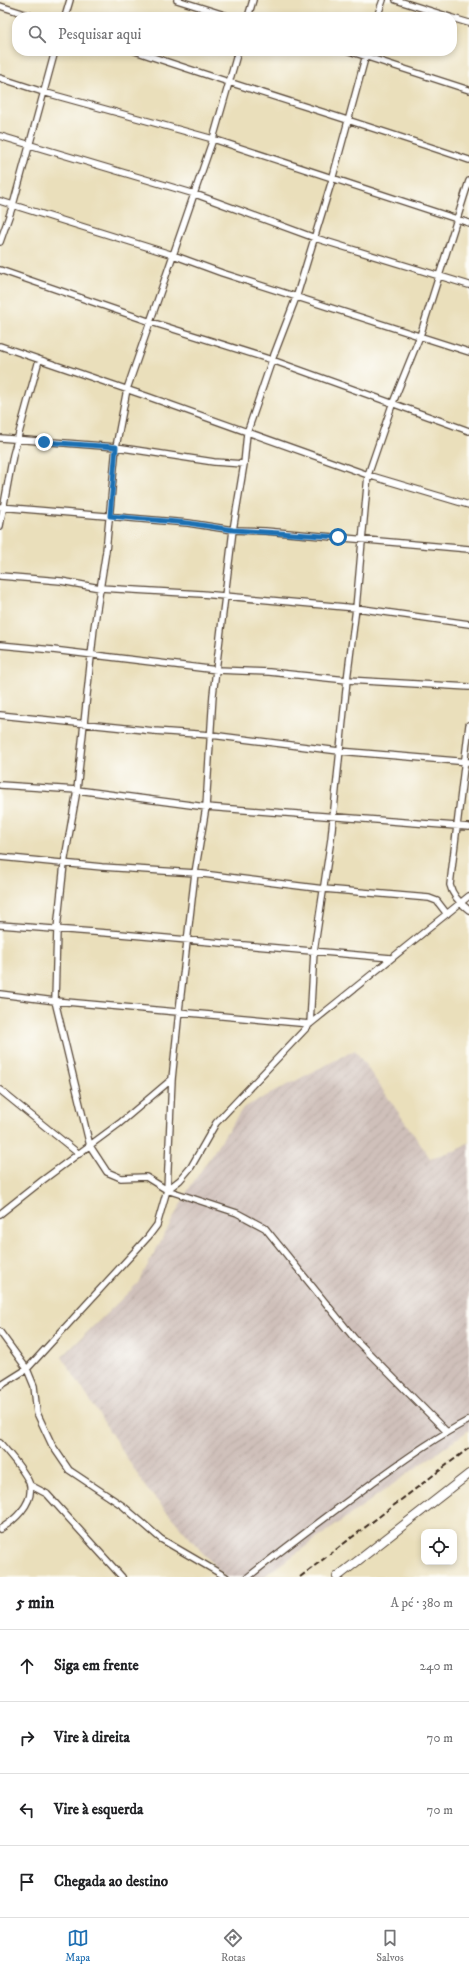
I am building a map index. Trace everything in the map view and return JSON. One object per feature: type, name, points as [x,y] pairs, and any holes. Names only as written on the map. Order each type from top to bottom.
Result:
[{"type":"street","points":[[66,12],[70,0]]},
{"type":"street","points":[[177,0],[215,12]]},
{"type":"street","points":[[249,12],[253,0]]},
{"type":"street","points":[[379,12],[383,0]]},
{"type":"street","points":[[396,0],[435,12]]},
{"type":"street","points":[[0,6],[19,12]]},
{"type":"street","points":[[457,19],[469,23]]},
{"type":"street","points":[[0,242],[13,205],[54,56]]},
{"type":"street","points":[[150,56],[229,83],[348,119],[469,160]]},
{"type":"street","points":[[237,56],[214,139],[127,389],[116,447],[110,516],[100,588],[77,790],[64,864],[58,929],[55,1001],[90,1146],[107,1172],[121,1178],[146,1177],[167,1190],[237,1213],[265,1228],[354,1338],[447,1432]]},
{"type":"street","points":[[0,1386],[27,1369],[148,1237],[157,1225],[167,1190],[172,1079],[179,1011],[195,873],[206,807],[217,670],[233,530],[244,464],[247,433],[272,360],[297,295],[315,238],[365,56]]},
{"type":"street","points":[[374,56],[469,90]]},
{"type":"street","points":[[0,78],[43,92],[214,139],[332,180],[469,223]]},
{"type":"street","points":[[0,136],[28,146],[195,194],[315,238],[469,285]]},
{"type":"street","points":[[310,1024],[314,951],[333,817],[346,680],[356,608],[363,540],[368,475],[392,404],[420,336],[469,181]]},
{"type":"street","points":[[0,201],[173,255],[222,273],[297,295],[469,352]]},
{"type":"street","points":[[0,270],[150,322],[272,360],[469,432]]},
{"type":"street","points":[[0,346],[127,389],[368,475],[469,505]]},
{"type":"street","points":[[0,526],[1,507],[17,440],[39,360]]},
{"type":"street","points":[[0,438],[116,447],[214,462],[244,464]]},
{"type":"street","points":[[1,507],[188,523],[233,530],[271,531],[469,549]]},
{"type":"street","points":[[0,576],[61,582],[100,588],[196,594],[225,598],[356,608],[469,624]]},
{"type":"street","points":[[0,645],[217,670],[269,672],[346,680],[469,688]]},
{"type":"street","points":[[0,715],[211,735],[339,751],[467,761]]},
{"type":"street","points":[[469,725],[467,761],[450,884],[452,892],[469,910]]},
{"type":"street","points":[[0,784],[77,790],[206,807],[469,828]]},
{"type":"street","points":[[0,857],[64,864],[195,873],[324,889],[429,898],[438,901],[447,914]]},
{"type":"street","points":[[167,1190],[180,1180],[191,1168],[216,1123],[310,1024],[469,896]]},
{"type":"street","points":[[0,925],[391,958]]},
{"type":"street","points":[[0,994],[55,1001],[310,1024]]},
{"type":"street","points":[[0,1214],[120,1123],[172,1079]]},
{"type":"street","points":[[0,1090],[79,1154]]},
{"type":"street","points":[[0,1332],[27,1369],[34,1386],[37,1413],[52,1445],[69,1470],[123,1506],[161,1539],[226,1577]]},
{"type":"street","points":[[248,1577],[317,1522],[418,1450],[469,1420]]},
{"type":"street","points":[[0,1443],[12,1456],[30,1485],[47,1494],[122,1577]]},
{"type":"street","points":[[336,1577],[469,1474]]},
{"type":"street","points":[[0,1529],[20,1512],[30,1497],[30,1485]]},
{"type":"shaded area","points":[[355,1050],[430,1158],[457,1150],[469,1142],[469,1430],[263,1577],[224,1577],[146,1488],[62,1357],[138,1283],[190,1187],[243,1108]]},
{"type":"railway","points":[[300,1577],[469,1448]]},
{"type":"route","points":[[44,442],[116,447],[110,516],[188,523],[233,530],[338,537]]}]
